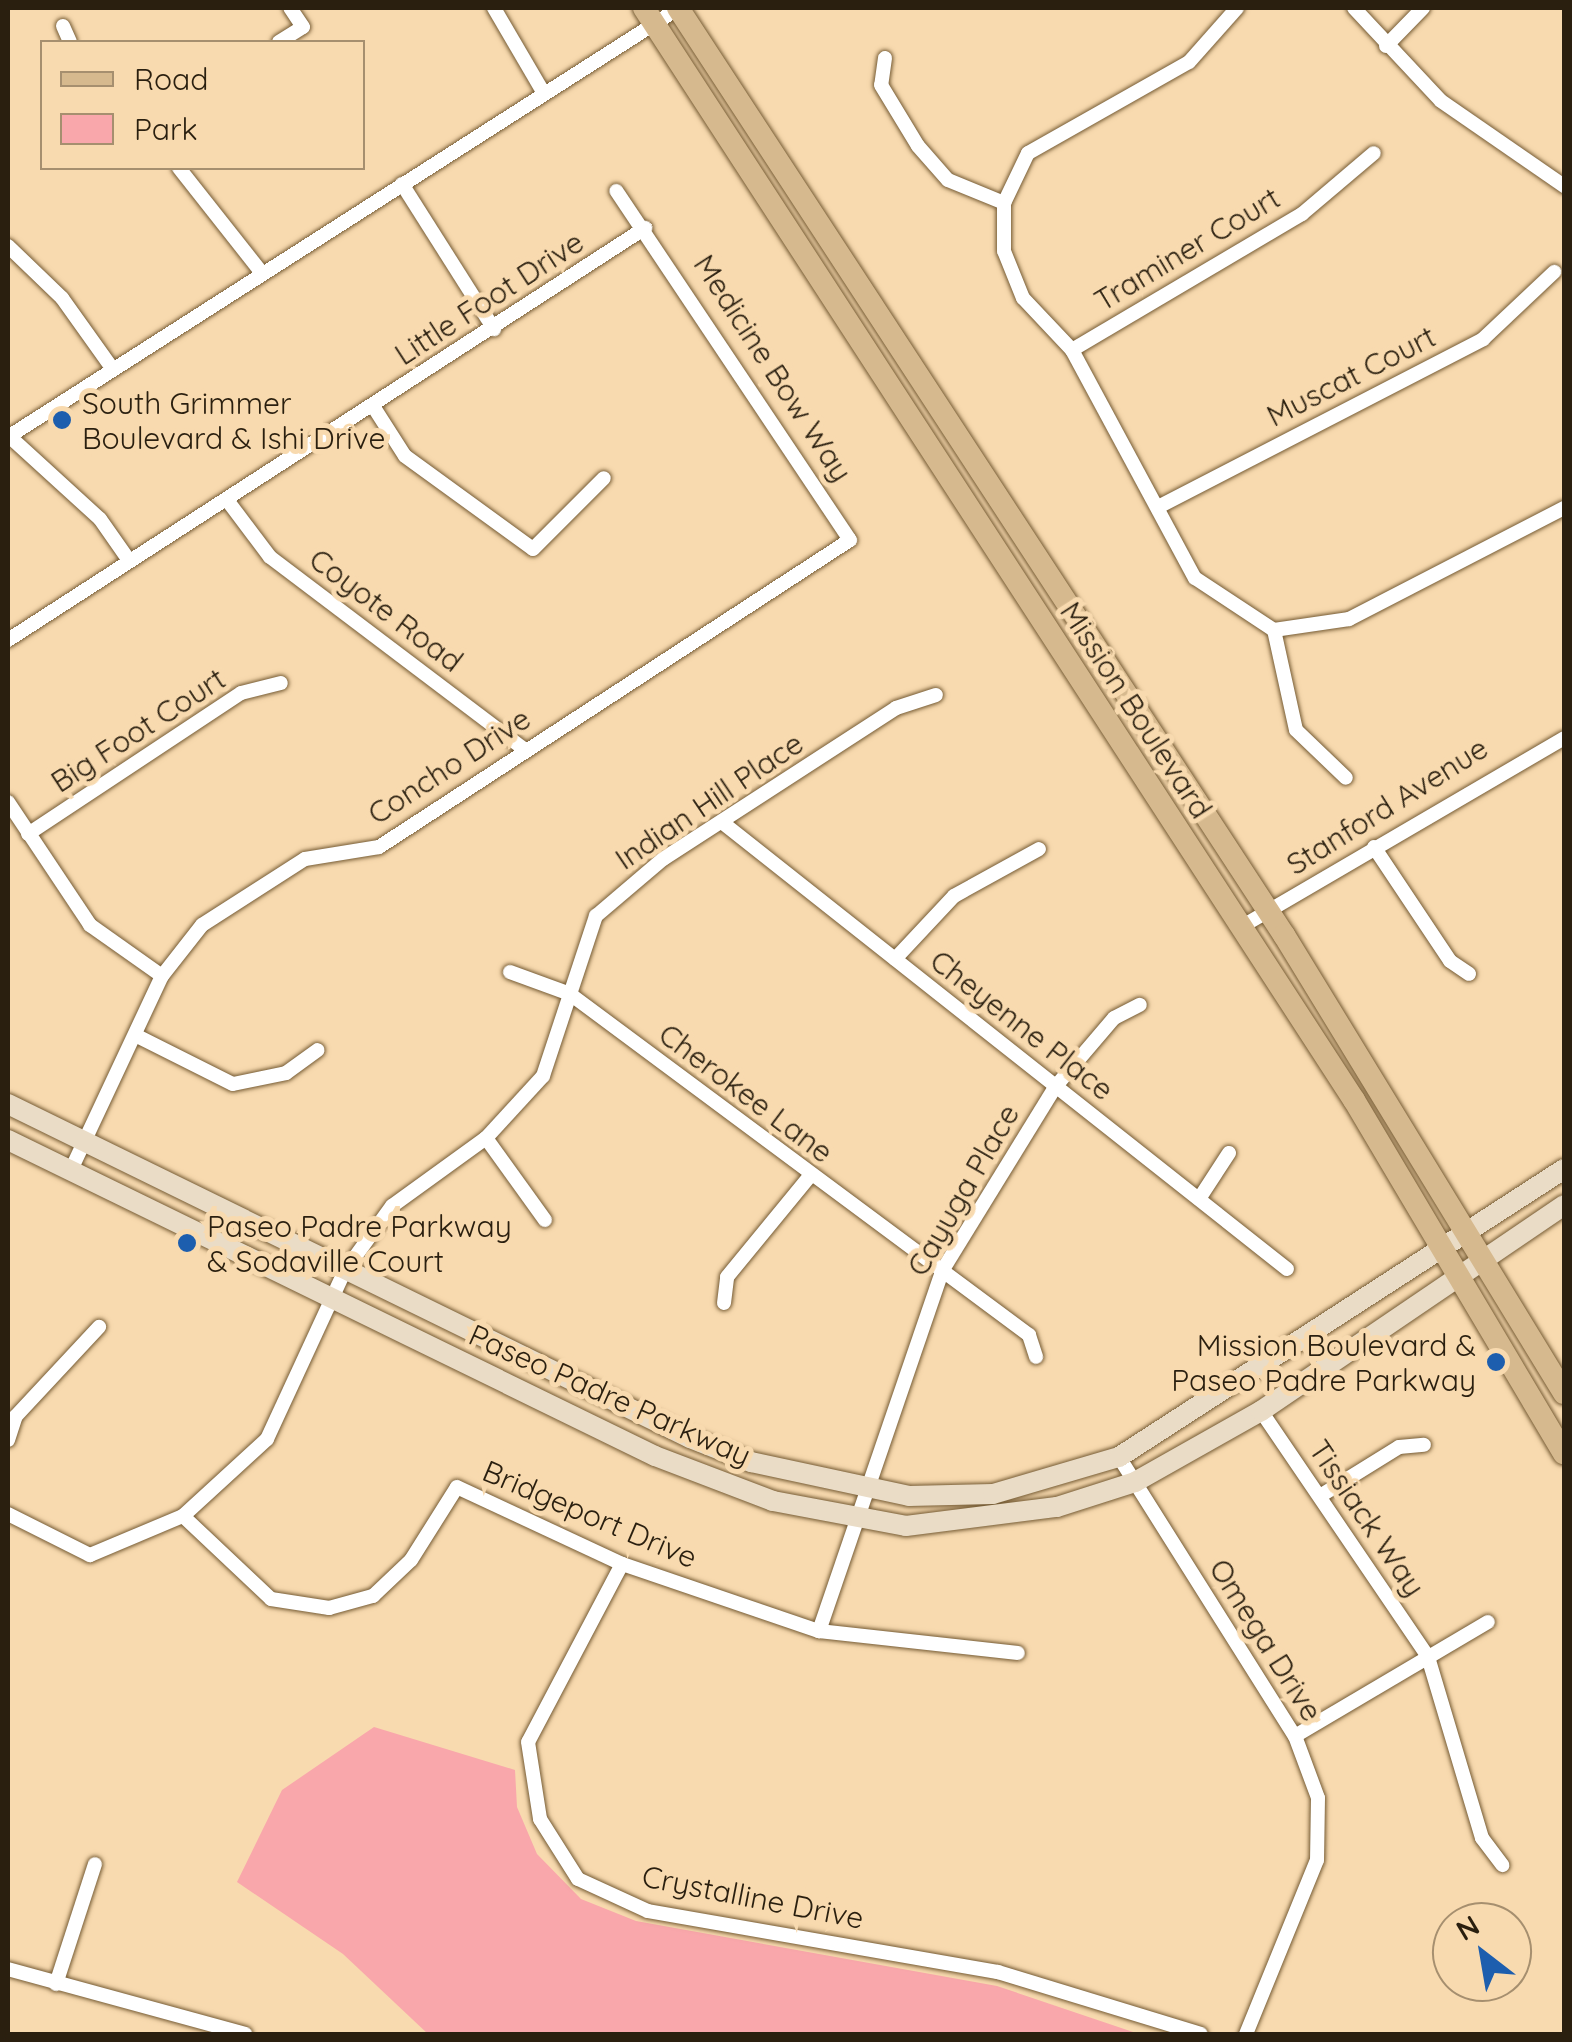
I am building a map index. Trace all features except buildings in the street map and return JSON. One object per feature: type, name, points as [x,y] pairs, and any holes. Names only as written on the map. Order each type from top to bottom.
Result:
[{"type":"main road","name":"Mission Boulevard","points":[[678,8],[1268,912],[1470,1232],[1564,1393]]},
{"type":"main road","name":"Mission Boulevard","points":[[649,16],[1447,1248],[1564,1453]]},
{"type":"main road","name":"Paseo Padre Parkway","points":[[8,1104],[344,1272],[690,1438],[860,1491],[993,1494],[1120,1457],[1564,1169]]},
{"type":"main road","name":"Paseo Padre Parkway","points":[[8,1140],[655,1456],[849,1521],[982,1521],[1136,1482],[1261,1411],[1564,1205]]},
{"type":"street","points":[[282,40],[303,27],[290,8]]},
{"type":"street","points":[[494,8],[543,92]]},
{"type":"street","points":[[128,559],[100,519],[8,436],[543,92],[649,16],[678,8]]},
{"type":"street","points":[[1237,8],[1189,62],[1028,153],[1004,203],[1004,251],[1023,298],[1072,350],[1195,578],[1274,630],[1349,619],[1564,508]]},
{"type":"street","points":[[1354,8],[1441,101],[1564,186]]},
{"type":"street","points":[[1386,46],[1423,8]]},
{"type":"street","points":[[63,26],[69,40]]},
{"type":"street","points":[[884,58],[881,85],[918,146],[948,180],[1004,203]]},
{"type":"street","name":"Traminer Court","points":[[1072,350],[1302,214],[1374,153]]},
{"type":"street","points":[[181,170],[261,272]]},
{"type":"street","points":[[402,184],[494,330]]},
{"type":"street","name":"Medicine Bow Way","points":[[616,191],[645,228],[850,540]]},
{"type":"street","name":"Little Foot Drive","points":[[8,640],[128,559],[494,330],[645,228]]},
{"type":"street","points":[[8,246],[62,298],[112,368]]},
{"type":"street","name":"Muscat Court","points":[[1158,506],[1483,339],[1554,272]]},
{"type":"street","points":[[374,406],[405,456],[533,549],[604,478]]},
{"type":"street","name":"Coyote Road","points":[[227,500],[270,557],[524,750]]},
{"type":"street","name":"Concho Drive","points":[[71,1170],[162,976],[248,888],[305,860],[378,847],[850,540]]},
{"type":"street","points":[[1274,630],[1296,730],[1346,778]]},
{"type":"street","name":"Big Foot Court","points":[[28,834],[241,694],[281,683]]},
{"type":"street","name":"Indian Hill Place","points":[[8,1514],[90,1555],[183,1516],[267,1439],[344,1272],[392,1206],[486,1138],[543,1076],[596,916],[724,823],[896,708],[936,695]]},
{"type":"street","name":"Stanford Avenue","points":[[1241,927],[1374,847],[1562,745]]},
{"type":"street","points":[[8,802],[90,925],[162,976]]},
{"type":"street","name":"Cheyenne Place","points":[[724,823],[1287,1269]]},
{"type":"street","points":[[1374,847],[1450,961],[1469,974]]},
{"type":"street","points":[[895,959],[954,896],[1039,848]]},
{"type":"street","name":"Cherokee Lane","points":[[510,972],[570,994],[809,1177],[1029,1335],[1036,1357]]},
{"type":"street","name":"Cayuga Place","points":[[819,1631],[849,1521],[942,1271],[1056,1086],[1114,1018],[1140,1004]]},
{"type":"street","points":[[136,1036],[234,1084],[286,1073],[318,1050]]},
{"type":"street","points":[[486,1138],[545,1220]]},
{"type":"street","points":[[1199,1199],[1229,1153]]},
{"type":"street","points":[[724,1303],[727,1277],[809,1177]]},
{"type":"street","points":[[8,1440],[12,1413],[99,1327]]},
{"type":"street","name":"Tissiack Way","points":[[1261,1411],[1428,1657],[1482,1838],[1502,1865]]},
{"type":"street","points":[[1320,1496],[1399,1447],[1424,1445]]},
{"type":"street","name":"Omega Drive","points":[[1120,1457],[1295,1736],[1318,1798],[1318,1860],[1246,2034]]},
{"type":"street","name":"Bridgeport Drive","points":[[183,1516],[271,1600],[329,1608],[372,1596],[411,1560],[457,1487],[622,1564],[819,1631],[1018,1653]]},
{"type":"street","name":"Crystalline Drive","points":[[622,1564],[528,1742],[540,1819],[578,1878],[648,1911],[998,1972],[1201,2034]]},
{"type":"street","points":[[1295,1736],[1488,1622]]},
{"type":"street","points":[[56,1984],[96,1864]]},
{"type":"street","points":[[8,1969],[245,2034]]},
{"type":"green space","points":[[374,1727],[515,1770],[517,1807],[537,1854],[581,1899],[636,1921],[997,1986],[1139,2034],[428,2034],[343,1954],[237,1882],[282,1790]]},
{"type":"place","name":"South Grimmer Boulevard & Ishi Drive","points":[[62,420]]},
{"type":"place","name":"Paseo Padre Parkway & Sodaville Court","points":[[187,1243]]},
{"type":"place","name":"Mission Boulevard & Paseo Padre Parkway","points":[[1496,1362]]}]
